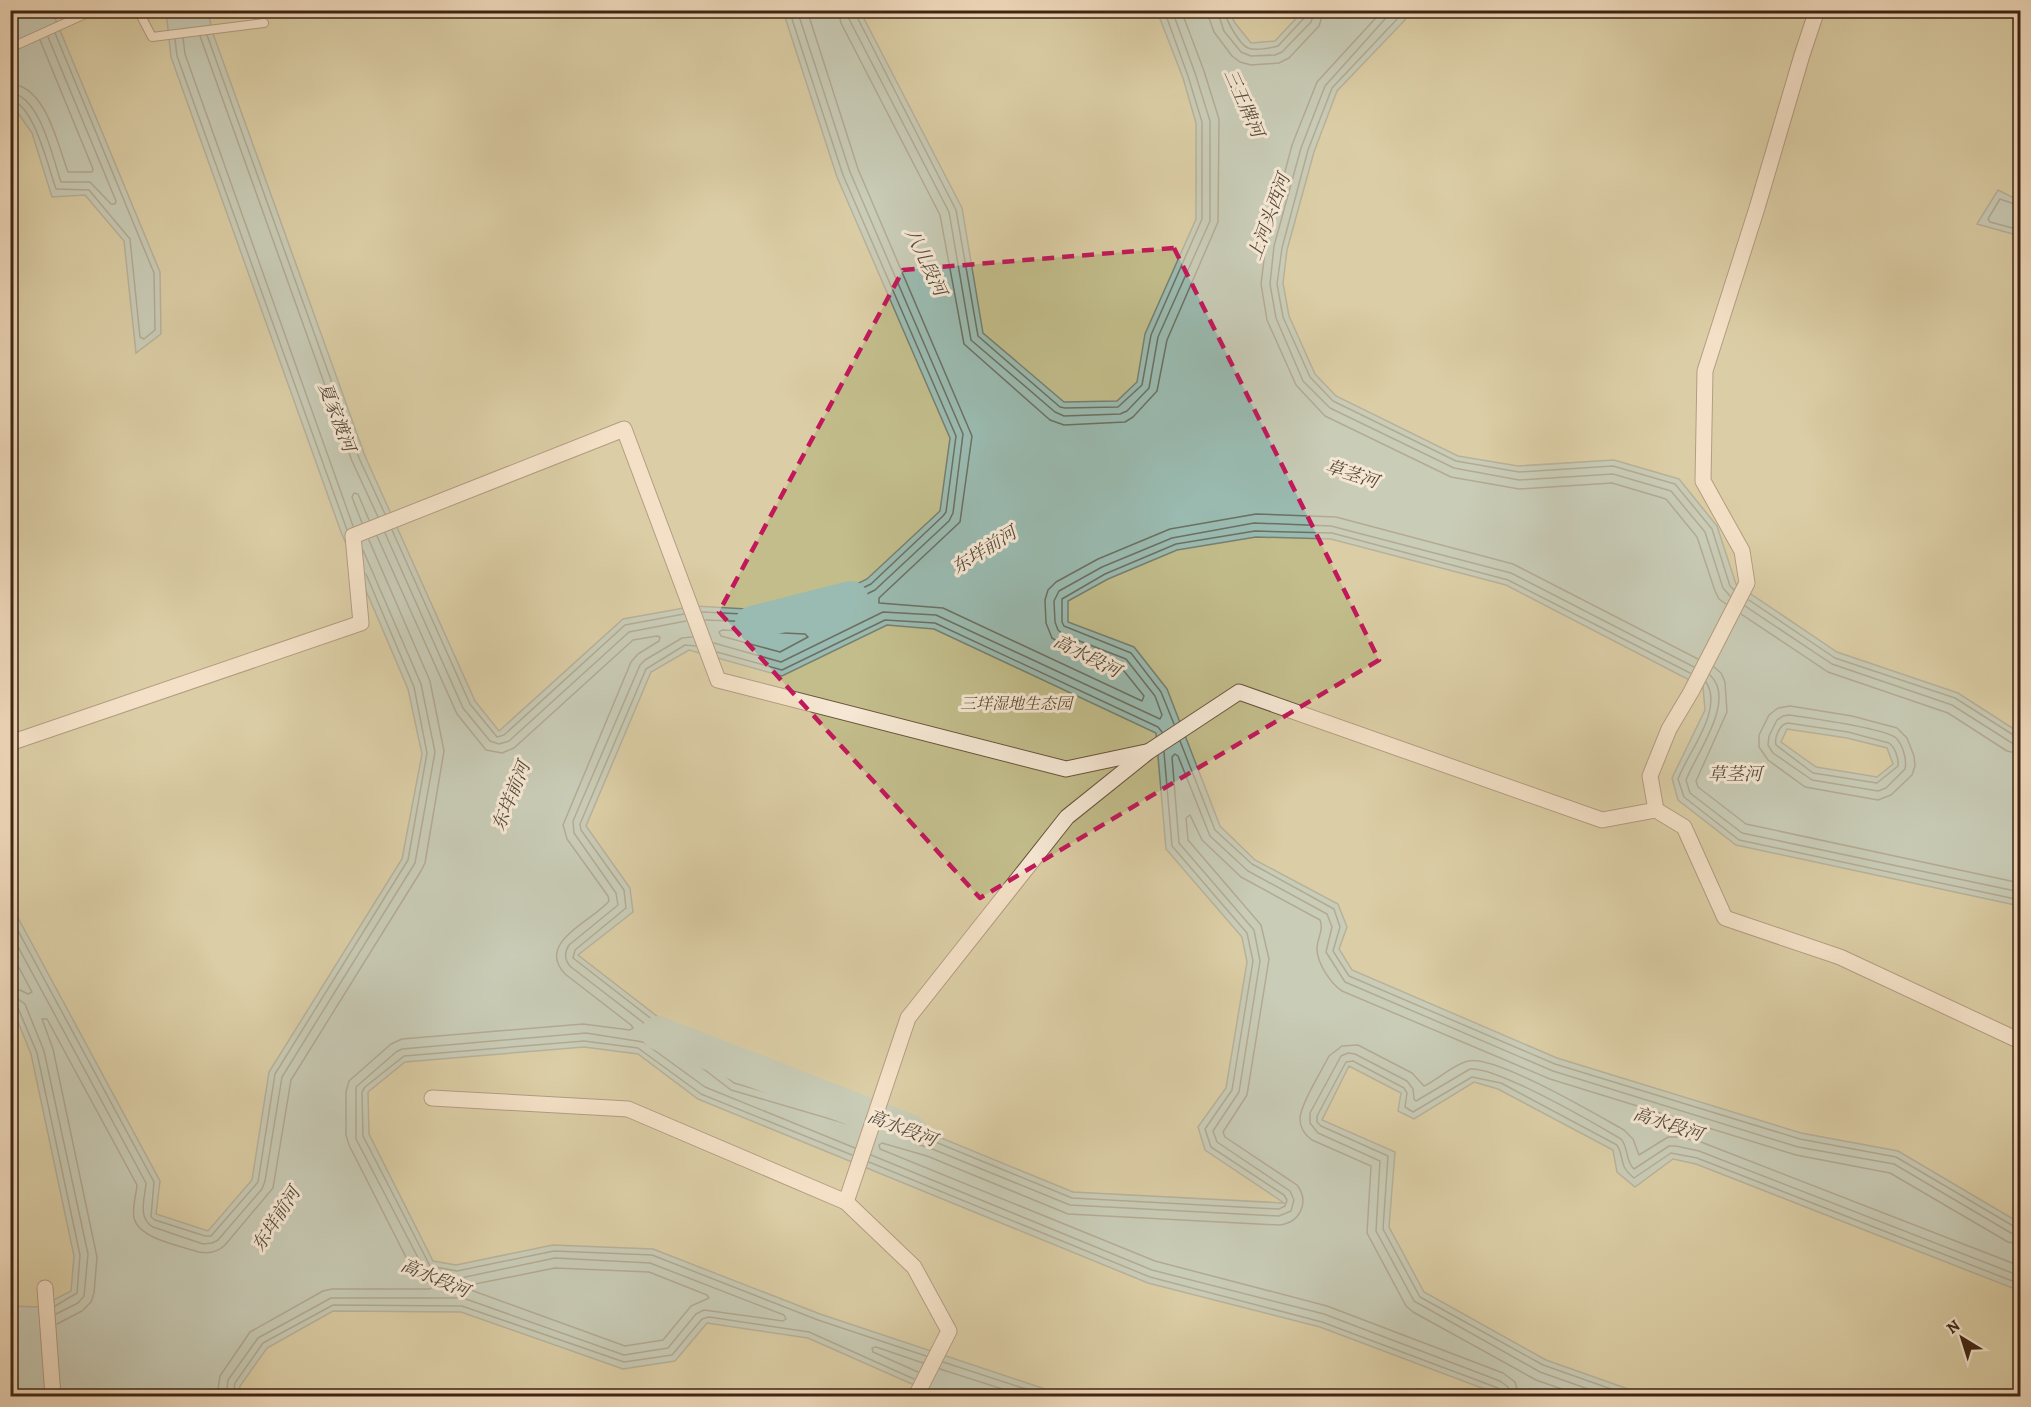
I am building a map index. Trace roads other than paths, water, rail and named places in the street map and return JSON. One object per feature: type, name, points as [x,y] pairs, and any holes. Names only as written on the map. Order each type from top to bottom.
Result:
[{"type":"street","points":[[1656,810],[1650,776],[1669,729],[1691,693],[1747,582],[1742,551],[1703,481],[1705,371],[1817,10]]},
{"type":"street","points":[[11,743],[362,623],[353,536],[624,429],[718,680],[1066,769],[1148,752]]},
{"type":"street","points":[[846,1202],[908,1018],[1067,817],[1148,752],[1239,692],[1602,820],[1656,810],[1684,827],[1725,918],[1840,957],[2020,1041]]},
{"type":"street","points":[[432,1098],[628,1109],[846,1202],[914,1267],[949,1331],[916,1396]]},
{"type":"street","points":[[46,1296],[53,1396]]},
{"type":"lane","points":[[10,48],[94,10]]},
{"type":"lane","points":[[138,10],[153,37],[264,23]]},
{"type":"water","points":[[10,11],[52,11],[160,272],[161,334],[136,353],[124,241],[85,195],[52,197],[32,133],[11,103]]},
{"type":"water","points":[[166,11],[209,11],[211,28],[365,456],[475,701],[499,731],[623,619],[695,606],[801,612],[867,579],[940,511],[950,438],[837,177],[783,11],[860,11],[962,208],[983,333],[1064,402],[1117,401],[1137,382],[1145,334],[1196,219],[1196,123],[1183,78],[1157,11],[1229,11],[1235,23],[1251,43],[1275,41],[1303,11],[1407,11],[1405,20],[1337,91],[1314,152],[1287,250],[1283,283],[1289,316],[1315,374],[1336,396],[1458,456],[1518,466],[1614,460],[1679,479],[1717,526],[1736,584],[1837,652],[1958,693],[2020,733],[2020,906],[1736,845],[1678,800],[1672,778],[1705,710],[1703,687],[1506,585],[1331,539],[1256,537],[1177,550],[1108,579],[1068,601],[1068,622],[1134,647],[1167,689],[1220,826],[1255,860],[1338,904],[1347,927],[1339,949],[1352,970],[1557,1058],[1801,1133],[1898,1151],[2020,1223],[2020,1291],[1696,1164],[1673,1159],[1635,1187],[1617,1172],[1613,1150],[1498,1089],[1474,1082],[1414,1119],[1398,1111],[1401,1093],[1349,1066],[1322,1120],[1395,1152],[1389,1227],[1424,1292],[1546,1360],[1648,1396],[1503,1396],[1320,1327],[1148,1283],[698,1099],[638,1054],[584,1047],[405,1062],[368,1092],[369,1134],[433,1261],[456,1265],[553,1245],[653,1249],[820,1314],[1066,1396],[939,1396],[808,1338],[707,1323],[675,1361],[623,1369],[461,1312],[333,1311],[267,1348],[240,1386],[239,1396],[11,1396],[11,1306],[40,1307],[71,1291],[74,1256],[31,1054],[11,1005],[10,903],[160,1181],[156,1214],[208,1231],[252,1180],[269,1072],[402,859],[422,754],[408,689],[341,532],[171,57]],"holes":[[[887,625],[934,629],[1156,733],[1166,849],[1242,937],[1247,962],[1226,1088],[1198,1127],[1205,1150],[1284,1203],[1073,1192],[934,1135],[737,1078],[578,955],[633,912],[630,888],[586,826],[651,672],[689,650],[782,676]],[[1787,729],[1847,738],[1887,748],[1893,764],[1877,777],[1816,767],[1781,742]]]},
{"type":"water","points":[[1998,190],[2020,201],[2020,236],[1977,224]]},
{"type":"waterway","name":"东垟前河","points":[[752,623],[851,598]]},
{"type":"waterway","name":"高水段河","points":[[658,1033],[910,1131]]},
{"type":"water label","name":"三王牌河","points":[[1244,103]]},
{"type":"water label","name":"上河头西河","points":[[1269,217]]},
{"type":"water label","name":"八儿段河","points":[[926,262]]},
{"type":"water label","name":"夏家渡河","points":[[337,417]]},
{"type":"water label","name":"草茎河","points":[[1352,474]]},
{"type":"water label","name":"草茎河","points":[[1735,774]]},
{"type":"park label","name":"三垟湿地生态园","points":[[1016,704]]}]
